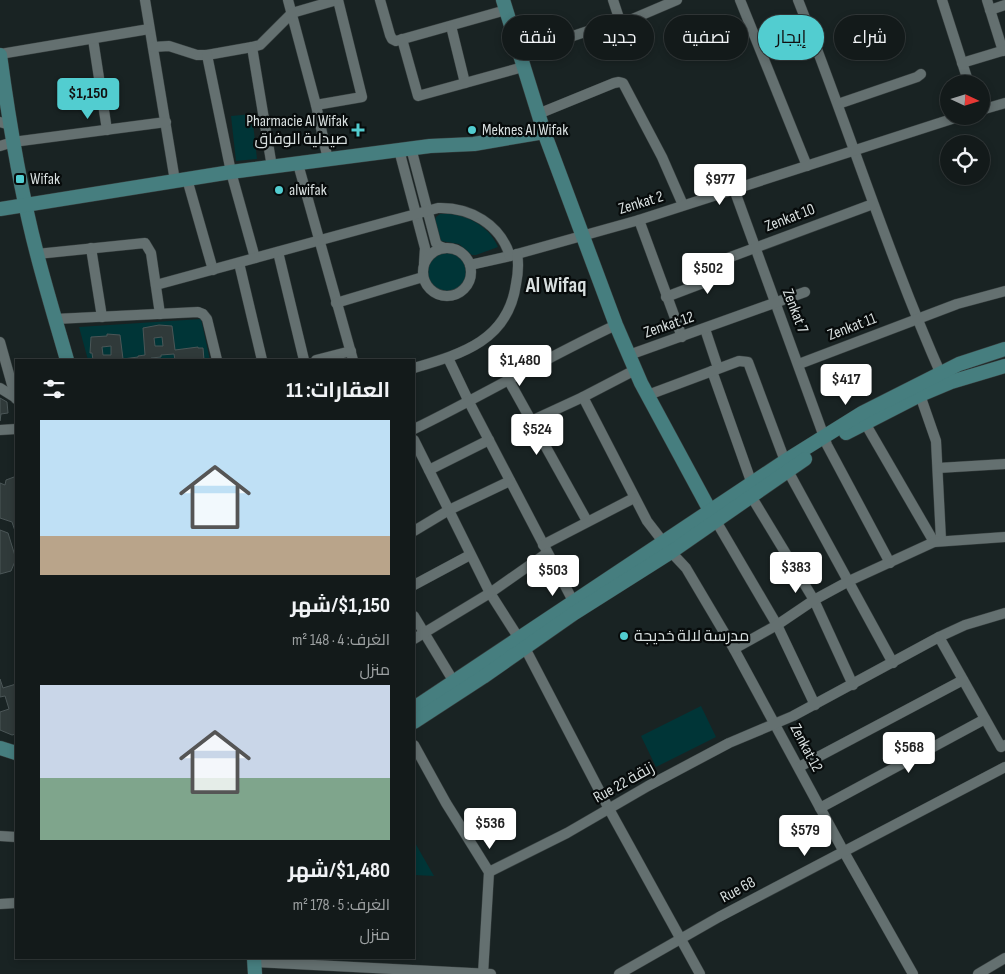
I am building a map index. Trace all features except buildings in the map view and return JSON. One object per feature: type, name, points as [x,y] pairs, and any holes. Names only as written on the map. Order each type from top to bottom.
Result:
[{"type":"street","points":[[145,0],[166,122],[181,180],[213,270]]},
{"type":"street","points":[[288,0],[316,105],[328,160]]},
{"type":"street","points":[[153,48],[169,46],[197,55],[207,55],[260,45],[292,13],[337,0],[362,96],[316,105]]},
{"type":"street","points":[[381,0],[392,40],[396,41],[451,26],[505,5],[544,132],[628,355],[713,516],[777,625],[814,706]]},
{"type":"street","points":[[613,0],[617,15]]},
{"type":"street","points":[[641,15],[677,0]]},
{"type":"street","points":[[740,0],[807,166]]},
{"type":"street","points":[[798,0],[838,104],[873,204],[942,378]]},
{"type":"street","points":[[942,0],[965,75]]},
{"type":"street","points":[[962,63],[1004,51],[989,5],[1005,5]]},
{"type":"street","points":[[451,26],[465,83]]},
{"type":"street","points":[[67,359],[25,205],[6,144],[0,55],[149,29]]},
{"type":"street","points":[[93,39],[107,130]]},
{"type":"street","points":[[402,39],[418,96],[523,67]]},
{"type":"street","points":[[252,47],[272,167]]},
{"type":"street","points":[[207,55],[231,172],[255,258]]},
{"type":"street","points":[[838,104],[917,77],[920,74]]},
{"type":"street","points":[[538,114],[614,83],[622,83],[662,156],[684,205]]},
{"type":"street","points":[[990,107],[1005,102]]},
{"type":"street","points":[[6,144],[166,122]]},
{"type":"street","name":"Zenkat 2","points":[[470,265],[639,220],[940,123]]},
{"type":"street","points":[[0,209],[231,172],[405,149],[474,144],[544,132]]},
{"type":"street","points":[[405,149],[427,210],[436,243],[444,248],[463,253],[470,265],[472,272],[467,287],[454,295],[439,295],[432,291],[427,286],[423,277],[425,248],[416,214],[405,149]]},
{"type":"street","points":[[298,164],[352,356],[325,359]]},
{"type":"street","name":"Zenkat 7","points":[[734,189],[826,440],[890,563]]},
{"type":"street","name":"Zenkat 10","points":[[666,297],[717,277],[714,265],[717,262],[873,204]]},
{"type":"street","points":[[156,286],[427,210],[453,208],[477,216],[500,235],[513,255],[518,271],[515,292],[504,317],[486,338],[475,346],[448,358],[415,368]]},
{"type":"street","points":[[639,220],[682,337]]},
{"type":"street","points":[[37,254],[145,243],[151,253],[160,314]]},
{"type":"street","points":[[91,248],[102,317]]},
{"type":"street","points":[[424,263],[432,253],[444,248]]},
{"type":"street","points":[[278,252],[304,359]]},
{"type":"street","points":[[239,263],[262,359]]},
{"type":"street","points":[[336,303],[423,277]]},
{"type":"street","points":[[917,319],[957,304],[1005,291]]},
{"type":"street","name":"Zenkat 12","points":[[628,355],[776,304],[805,292]]},
{"type":"street","points":[[55,320],[198,312],[203,314],[207,320],[217,359]]},
{"type":"street","name":"Zenkat 11","points":[[799,364],[917,319]]},
{"type":"street","points":[[415,429],[469,402],[576,343],[616,325]]},
{"type":"street","points":[[705,329],[715,370],[752,490],[814,600],[853,685]]},
{"type":"street","points":[[0,342],[15,394]]},
{"type":"street","points":[[826,440],[865,423],[920,394],[976,357],[1005,348]]},
{"type":"street","points":[[448,358],[572,601]]},
{"type":"street","points":[[648,395],[739,361],[748,362],[786,466],[893,663]]},
{"type":"street","points":[[415,707],[454,682],[573,614],[826,440],[862,413],[942,378],[1005,366]]},
{"type":"street","points":[[531,421],[635,370]]},
{"type":"street","points":[[508,379],[587,521]]},
{"type":"street","points":[[0,388],[15,397]]},
{"type":"street","points":[[920,394],[934,430],[936,441],[938,468],[937,541]]},
{"type":"street","name":"Zenkat 12","points":[[583,397],[647,521],[693,578],[776,724],[844,852],[913,974]]},
{"type":"street","points":[[865,423],[937,541]]},
{"type":"street","points":[[0,430],[15,429]]},
{"type":"street","points":[[429,470],[489,440]]},
{"type":"street","points":[[415,446],[429,470],[490,593],[522,643],[609,809],[682,938],[700,974]]},
{"type":"street","points":[[938,468],[1005,464]]},
{"type":"street","points":[[415,530],[449,510],[510,481]]},
{"type":"street","points":[[415,638],[490,593],[545,549],[587,521],[634,498]]},
{"type":"street","points":[[734,649],[777,625],[814,600],[850,581],[937,541],[1005,537]]},
{"type":"street","points":[[415,721],[522,643],[572,601],[667,548]]},
{"type":"street","points":[[415,584],[470,555]]},
{"type":"street","name":"Rue 22 زنقة","points":[[489,872],[567,833],[648,786],[729,743],[814,706],[939,637],[965,625],[1005,613]]},
{"type":"street","points":[[415,618],[454,682]]},
{"type":"street","points":[[939,637],[1001,747],[1005,745]]},
{"type":"street","points":[[799,767],[963,680]]},
{"type":"street","points":[[820,808],[985,719]]},
{"type":"street","points":[[415,747],[446,803],[489,872],[483,974]]},
{"type":"street","points":[[0,748],[15,753]]},
{"type":"street","name":"Rue 68","points":[[619,974],[799,874],[1005,767]]},
{"type":"street","points":[[0,836],[15,837]]},
{"type":"street","points":[[0,904],[15,903]]},
{"type":"street","points":[[978,974],[1005,958]]},
{"type":"street","points":[[255,964],[491,974]]},
{"type":"shaded area","points":[[252,114],[257,159],[236,161],[231,116]]},
{"type":"shaded area","points":[[440,214],[458,215],[482,226],[494,239],[498,247],[472,255],[459,244],[441,241],[435,220]]},
{"type":"shaded area","points":[[451,252],[458,255],[464,261],[467,272],[466,280],[458,289],[451,292],[443,292],[436,289],[428,280],[427,268],[430,261],[439,253]]},
{"type":"shaded area","points":[[201,319],[210,359],[88,359],[79,327]]},
{"type":"shaded area","points":[[701,706],[716,737],[656,767],[641,736]]},
{"type":"shaded area","points":[[415,843],[434,876],[415,875]]},
{"type":"place","name":"Pharmacie Al Wifak صيدلية الوفاق","points":[[358,130]]},
{"type":"place","name":"Meknes Al Wifak","points":[[472,130]]},
{"type":"place","name":"Wifak","points":[[20,179]]},
{"type":"place","name":"alwifak","points":[[279,190]]},
{"type":"place","name":"مدرسة لالة خديجة","points":[[624,636]]},
{"type":"district","name":"Al Wifaq","points":[[556,285]]}]
